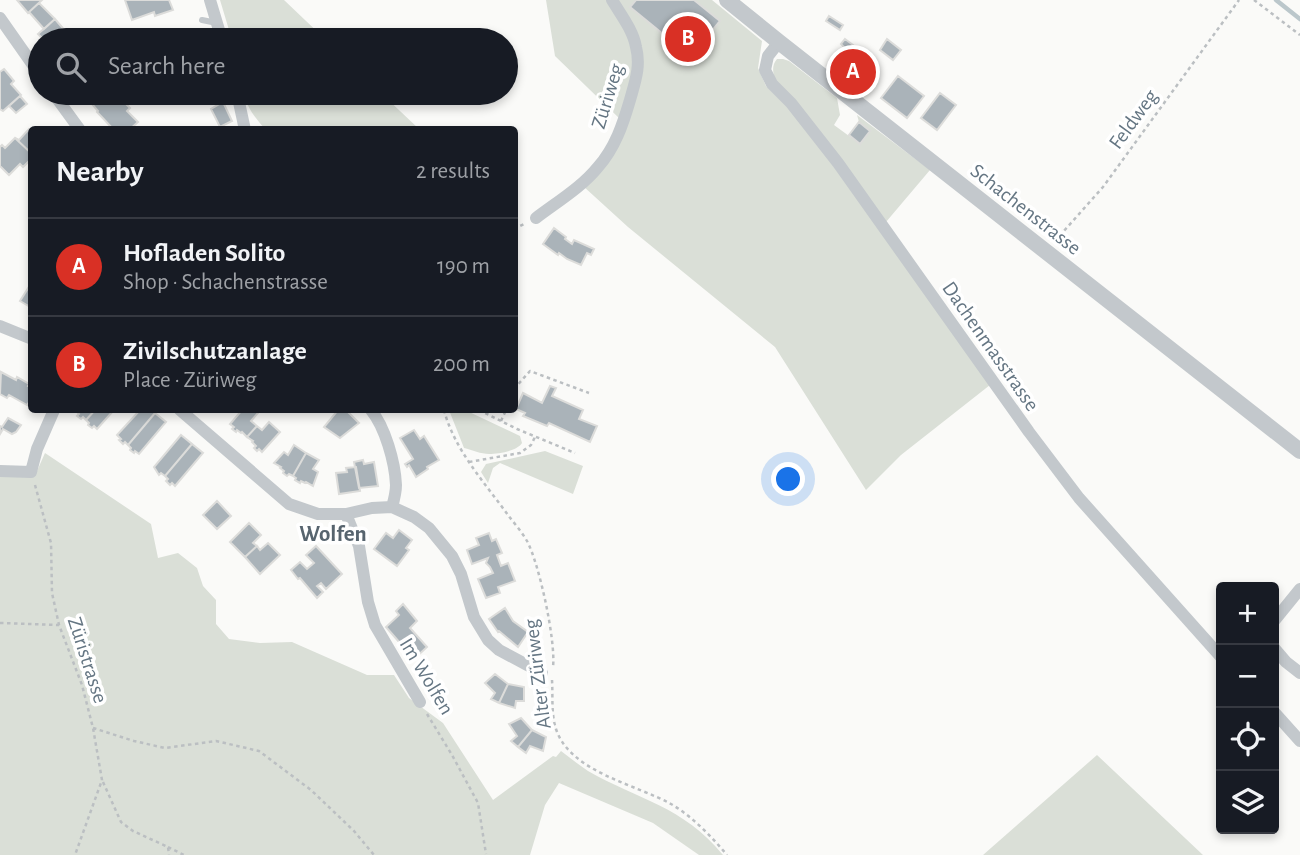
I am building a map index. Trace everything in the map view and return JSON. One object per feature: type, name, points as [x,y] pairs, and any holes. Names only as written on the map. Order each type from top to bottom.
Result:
[{"type":"street","points":[[210,0],[218,28]]},
{"type":"street","name":"Züriweg","points":[[536,218],[598,167],[621,130],[639,64],[632,33],[612,0]]},
{"type":"street","name":"Schachenstrasse","points":[[727,0],[1300,451]]},
{"type":"street","points":[[0,18],[28,58]]},
{"type":"street","name":"Dachenmasstrasse","points":[[779,42],[768,56],[765,70],[772,84],[791,103],[838,163],[1079,498],[1216,651]]},
{"type":"street","points":[[62,105],[77,126]]},
{"type":"street","points":[[241,105],[247,126]]},
{"type":"street","points":[[0,326],[28,337]]},
{"type":"street","points":[[0,471],[32,472],[37,449],[53,413]]},
{"type":"street","points":[[183,413],[289,504],[318,514],[346,514],[372,508],[393,507],[414,517],[429,528],[452,556],[464,581],[474,617],[488,640],[499,650],[549,673]]},
{"type":"street","points":[[372,413],[386,440],[393,467],[396,483],[393,507]]},
{"type":"street","name":"Im Wolfen","points":[[346,514],[359,546],[374,625],[420,702]]},
{"type":"street","points":[[1279,615],[1300,589]]},
{"type":"street","points":[[1279,654],[1300,673]]},
{"type":"street","points":[[1279,718],[1300,741]]},
{"type":"lane","points":[[202,20],[217,23]]},
{"type":"path","name":"Feldweg","points":[[1046,252],[1103,187],[1239,0]]},
{"type":"path","points":[[1254,0],[1300,35]]},
{"type":"path","points":[[518,384],[530,371],[589,393]]},
{"type":"path","points":[[444,413],[458,445],[469,462],[520,453],[536,437]]},
{"type":"path","points":[[485,413],[575,453]]},
{"type":"path","points":[[501,421],[505,413]]},
{"type":"path","name":"Alter Züriweg","points":[[469,462],[527,541],[549,623],[554,657],[549,673],[556,730],[570,753],[586,765],[671,804],[699,825],[727,855]]},
{"type":"path","name":"Züristrasse","points":[[32,472],[51,543],[52,593],[59,625],[82,685],[102,780],[75,855]]},
{"type":"path","points":[[0,623],[59,625]]},
{"type":"path","name":"Im Wolfen","points":[[420,702],[478,803],[486,854]]},
{"type":"path","points":[[93,728],[164,748],[216,741],[259,751],[310,790],[354,831],[374,855]]},
{"type":"path","points":[[102,780],[121,822],[133,831],[184,855]]},
{"type":"path","points":[[168,847],[169,855]]},
{"type":"shaded area","points":[[220,0],[284,0],[313,28],[228,28]]},
{"type":"shaded area","points":[[546,0],[607,0],[629,39],[634,59],[630,90],[620,119],[555,56]]},
{"type":"shaded area","points":[[617,0],[712,0],[762,41],[758,68],[766,86],[787,106],[825,154],[990,385],[901,455],[866,490],[775,347],[628,227],[583,186],[600,172],[640,79]]},
{"type":"shaded area","points":[[777,59],[789,61],[837,98],[840,115],[834,125],[860,144],[870,131],[859,122],[857,115],[930,170],[886,222],[776,82],[773,70]]},
{"type":"shaded area","points":[[248,105],[394,105],[416,126],[263,126]]},
{"type":"shaded area","points":[[450,413],[471,413],[520,436],[522,443],[512,450],[493,454],[464,448]]},
{"type":"shaded area","points":[[545,451],[583,466],[573,494],[500,463],[493,468],[488,483],[481,472],[486,464]]},
{"type":"shaded area","points":[[45,453],[151,524],[158,558],[178,553],[197,568],[203,586],[216,600],[216,624],[229,639],[260,643],[292,642],[367,675],[394,675],[409,698],[443,723],[493,800],[561,751],[588,771],[660,806],[692,825],[723,855],[699,855],[653,823],[559,783],[545,805],[530,855],[0,855],[0,469],[37,471]]},
{"type":"shaded area","points":[[1097,755],[1203,855],[983,855]]},
{"type":"building","points":[[17,0],[42,0],[28,13]]},
{"type":"building","points":[[125,0],[169,0],[173,10],[155,16],[154,12],[132,20]]},
{"type":"building","points":[[636,0],[694,0],[720,21],[691,57],[630,7]]},
{"type":"building","points":[[39,3],[55,19],[43,28],[29,12]]},
{"type":"building","points":[[829,16],[843,25],[840,30],[826,21]]},
{"type":"building","points":[[55,19],[63,28],[45,28]]},
{"type":"building","points":[[845,39],[860,53],[857,57],[876,67],[865,82],[850,70],[847,74],[839,68],[841,64],[836,60],[845,48],[841,44]]},
{"type":"building","points":[[887,39],[901,50],[893,60],[880,50]]},
{"type":"building","points":[[4,69],[14,81],[11,84],[21,95],[3,111],[0,109],[0,72]]},
{"type":"building","points":[[898,76],[924,96],[907,118],[881,98]]},
{"type":"building","points":[[940,93],[956,105],[937,130],[921,118]]},
{"type":"building","points":[[20,96],[27,104],[16,113],[9,106]]},
{"type":"building","points":[[93,105],[127,105],[130,108],[127,111],[138,122],[134,126],[110,126]]},
{"type":"building","points":[[224,105],[232,121],[220,126],[211,109]]},
{"type":"building","points":[[859,122],[870,131],[860,144],[849,135]]},
{"type":"building","points":[[28,130],[28,150],[15,138],[19,140]]},
{"type":"building","points":[[15,138],[28,150],[28,162],[23,167],[20,164],[9,175],[0,166],[0,147],[2,145],[5,148]]},
{"type":"building","points":[[554,228],[572,244],[574,240],[594,249],[591,255],[587,253],[581,265],[559,253],[558,255],[543,244]]},
{"type":"building","points":[[28,288],[28,306],[20,301]]},
{"type":"building","points":[[1,372],[28,383],[27,405],[9,395],[7,398],[0,394]]},
{"type":"building","points":[[550,386],[556,388],[552,396],[583,410],[579,419],[597,426],[590,442],[549,423],[547,426],[523,416],[525,413],[518,410],[523,393],[542,403]]},
{"type":"building","points":[[92,413],[86,420],[77,416]]},
{"type":"building","points":[[92,413],[111,413],[97,429],[88,425],[86,420]]},
{"type":"building","points":[[137,413],[155,413],[128,445],[125,442],[123,444],[117,435]]},
{"type":"building","points":[[155,413],[166,422],[139,454],[135,451],[134,453],[128,445]]},
{"type":"building","points":[[239,413],[258,413],[251,421],[257,426],[247,437],[232,429],[234,427],[230,424]]},
{"type":"building","points":[[336,413],[349,413],[359,423],[340,438],[324,427]]},
{"type":"building","points":[[8,418],[21,425],[12,434],[3,429],[0,434],[0,426],[2,427]]},
{"type":"building","points":[[269,422],[280,432],[262,452],[259,449],[257,451],[253,441],[247,437],[257,426],[262,430]]},
{"type":"building","points":[[414,430],[420,439],[424,436],[439,460],[416,477],[409,465],[407,467],[405,464],[413,459],[400,438]]},
{"type":"building","points":[[181,435],[192,444],[165,476],[161,473],[159,475],[154,467]]},
{"type":"building","points":[[192,444],[203,453],[175,486],[172,483],[170,485],[165,476]]},
{"type":"building","points":[[294,445],[306,453],[293,476],[287,476],[281,467],[274,463],[284,452],[288,455]]},
{"type":"building","points":[[306,453],[319,460],[313,469],[318,472],[313,486],[306,482],[300,483],[293,476]]},
{"type":"building","points":[[363,460],[364,464],[374,462],[378,486],[359,488],[354,462]]},
{"type":"building","points":[[356,467],[360,491],[339,494],[336,473],[347,472],[346,468]]},
{"type":"building","points":[[217,501],[231,516],[217,529],[203,515]]},
{"type":"building","points":[[249,523],[261,535],[253,543],[257,546],[245,557],[230,542]]},
{"type":"building","points":[[399,530],[412,540],[406,548],[409,550],[397,566],[374,549],[386,533],[393,538]]},
{"type":"building","points":[[489,533],[492,541],[496,539],[502,553],[497,555],[501,566],[508,563],[515,581],[498,587],[500,593],[486,598],[478,579],[493,573],[486,563],[488,558],[472,564],[467,550],[479,545],[476,538]]},
{"type":"building","points":[[268,543],[280,555],[260,574],[245,557],[257,546],[260,550]]},
{"type":"building","points":[[316,546],[342,574],[326,589],[321,583],[317,586],[323,592],[317,598],[291,570],[300,562],[307,569],[314,563],[306,555]]},
{"type":"building","points":[[403,604],[417,621],[410,628],[427,647],[414,659],[386,627],[399,615],[396,611]]},
{"type":"building","points":[[505,608],[513,621],[528,632],[518,647],[498,632],[489,619]]},
{"type":"building","points":[[495,674],[508,684],[499,703],[491,699],[495,693],[485,683]]},
{"type":"building","points":[[508,684],[524,687],[524,701],[516,701],[515,708],[499,703]]},
{"type":"building","points":[[521,718],[532,730],[518,747],[511,741],[517,736],[509,724]]},
{"type":"building","points":[[532,730],[546,737],[543,751],[530,746],[526,753],[518,747]]},
{"type":"waterway","points":[[1276,0],[1300,19]]},
{"type":"place","name":"Zivilschutzanlage","points":[[688,39]]},
{"type":"place","name":"Hofladen Solito","points":[[853,72]]},
{"type":"district","name":"Wolfen","points":[[333,533]]}]
